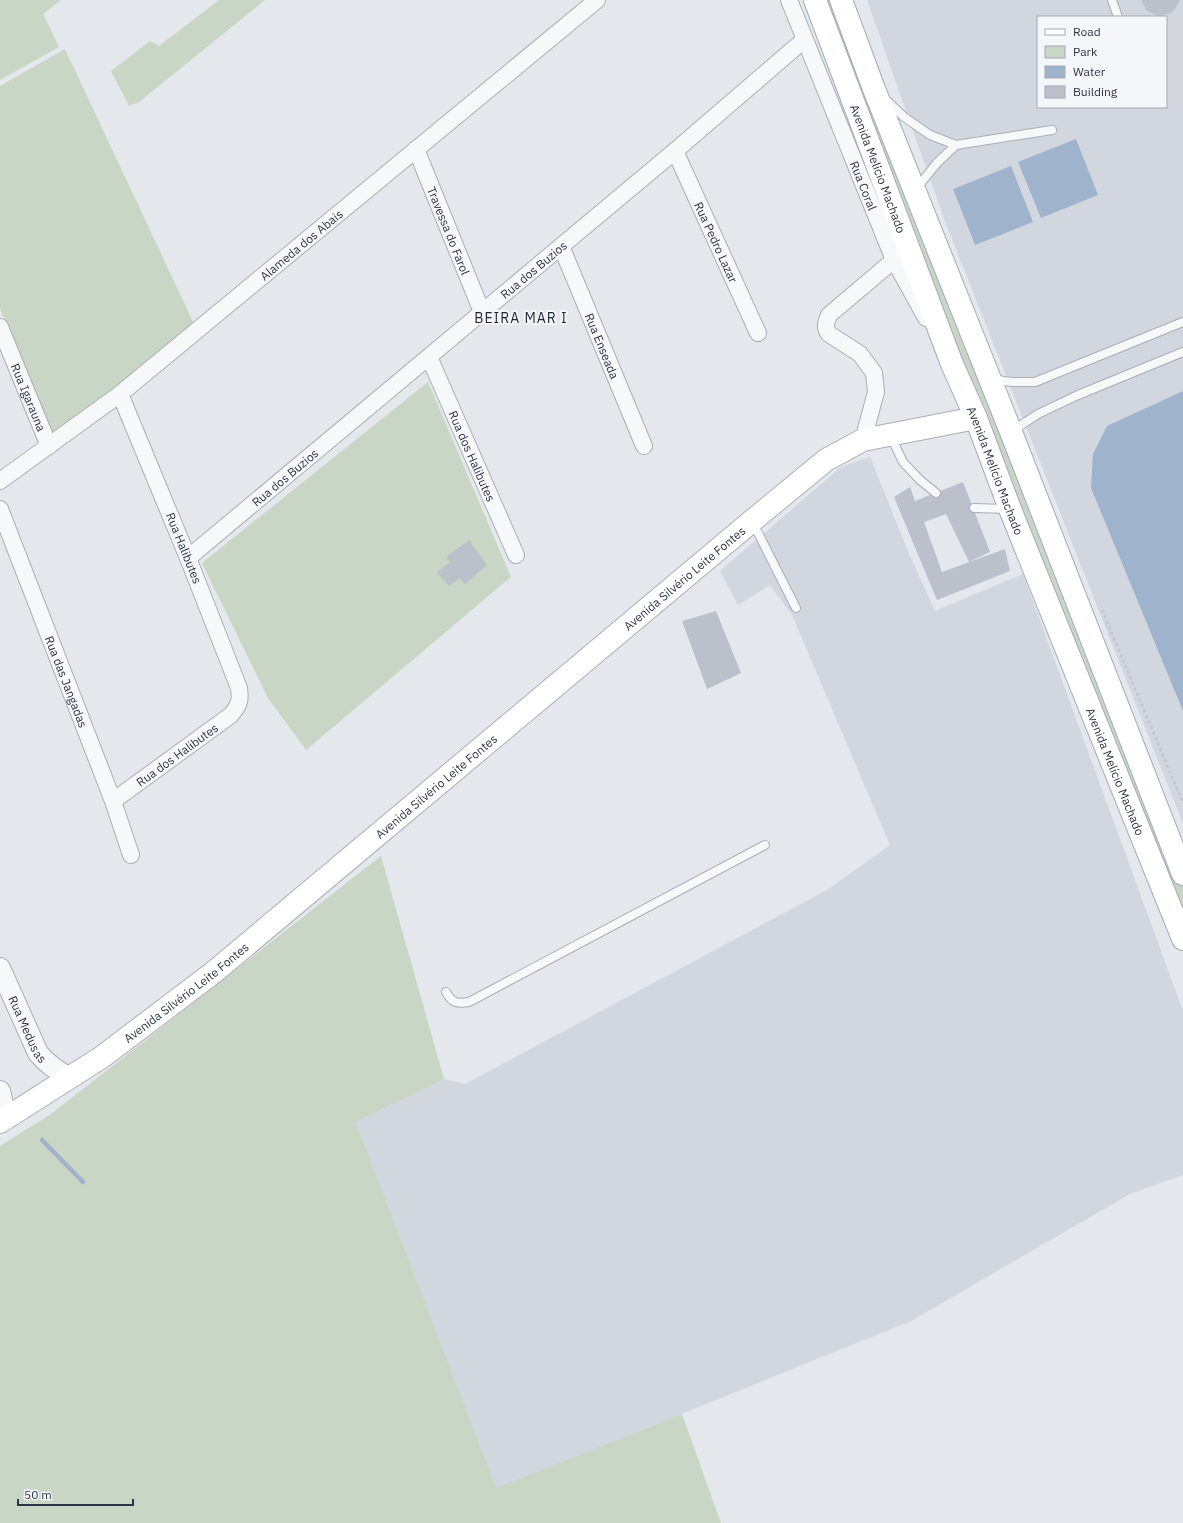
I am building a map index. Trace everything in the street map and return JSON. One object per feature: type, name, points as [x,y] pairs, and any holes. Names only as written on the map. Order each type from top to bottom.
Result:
[{"type":"main road","name":"Avenida Melício Machado","points":[[815,0],[952,364],[976,418],[1010,509],[1183,939]]},
{"type":"main road","name":"Avenida Melício Machado","points":[[841,0],[874,88],[1011,432],[1183,874]]},
{"type":"main road","name":"Avenida Silvério Leite Fontes","points":[[2,1121],[102,1057],[214,972],[826,460],[863,440],[976,418]]},
{"type":"street","name":"Alameda dos Abais","points":[[0,481],[120,394],[597,0]]},
{"type":"street","name":"Rua Coral","points":[[789,0],[894,260],[952,364]]},
{"type":"street","name":"Rua dos Buzios","points":[[188,558],[675,151],[804,40]]},
{"type":"street","name":"Travessa do Farol","points":[[416,149],[482,312]]},
{"type":"street","name":"Rua Pedro Lazar","points":[[675,151],[758,333]]},
{"type":"street","name":"Rua Enseada","points":[[561,246],[644,446]]},
{"type":"street","points":[[863,440],[876,392],[874,373],[860,354],[829,334],[826,330],[825,323],[829,315],[894,260]]},
{"type":"street","name":"Rua Igarauna","points":[[0,327],[49,446]]},
{"type":"street","name":"Rua dos Halibutes","points":[[429,357],[516,555]]},
{"type":"street","name":"Rua Halibutes","points":[[120,394],[188,558],[239,688],[239,705]]},
{"type":"street","name":"Rua das Jangadas","points":[[0,509],[113,801],[131,855]]},
{"type":"street","name":"Rua dos Halibutes","points":[[113,801],[231,715],[239,705]]},
{"type":"street","name":"Rua Medusas","points":[[0,968],[38,1053],[55,1071],[70,1078]]},
{"type":"street","points":[[0,1091],[4,1104],[2,1121]]},
{"type":"lane","points":[[1112,0],[1118,16]]},
{"type":"lane","points":[[874,88],[904,117],[930,135],[956,145],[1052,130]]},
{"type":"lane","points":[[915,190],[937,164],[956,145]]},
{"type":"lane","points":[[989,379],[1011,382],[1035,382],[1183,322]]},
{"type":"lane","points":[[1011,432],[1038,414],[1078,395],[1183,352]]},
{"type":"lane","points":[[890,435],[903,462],[920,480],[936,492]]},
{"type":"lane","points":[[974,508],[1010,509]]},
{"type":"lane","points":[[752,521],[796,608]]},
{"type":"lane","points":[[446,992],[450,1000],[457,1004],[469,1002],[765,845]]},
{"type":"path","points":[[1100,607],[1183,804]]},
{"type":"shaded area","points":[[867,0],[1183,0],[1183,824],[943,216]]},
{"type":"shaded area","points":[[870,457],[910,556],[935,611],[1023,574],[1183,1011],[1183,1175],[1130,1194],[911,1321],[496,1489],[356,1122],[444,1079],[465,1084],[827,890],[890,845],[792,615],[770,585],[738,605],[720,571],[841,467]]},
{"type":"green space","points":[[0,0],[61,0],[43,14],[59,47],[0,80]]},
{"type":"green space","points":[[219,0],[265,0],[139,102],[129,106],[111,71],[150,41],[159,46]]},
{"type":"green space","points":[[823,0],[835,0],[1183,882],[1183,914],[943,321]]},
{"type":"green space","points":[[65,49],[195,326],[55,439],[0,309],[0,86]]},
{"type":"green space","points":[[428,382],[511,577],[306,750],[268,698],[202,563]]},
{"type":"green space","points":[[381,856],[444,1079],[356,1122],[496,1488],[682,1414],[721,1523],[0,1523],[0,1146],[51,1114]]},
{"type":"water","points":[[1076,139],[1098,195],[1041,218],[1018,162]]},
{"type":"water","points":[[1011,166],[1033,222],[975,245],[953,189]]},
{"type":"water","points":[[1183,391],[1183,711],[1091,488],[1093,454],[1107,426]]},
{"type":"building","points":[[1141,0],[1180,0],[1171,13],[1158,16],[1147,11]]},
{"type":"building","points":[[963,482],[990,552],[969,562],[946,514],[924,522],[942,572],[1005,549],[1010,571],[937,600],[894,497],[910,487],[915,501]]},
{"type":"building","points":[[469,540],[487,565],[465,584],[460,578],[449,586],[437,572],[450,562],[446,557]]},
{"type":"building","points":[[716,611],[741,673],[707,689],[682,621]]},
{"type":"waterway","points":[[42,1140],[83,1182]]},
{"type":"district","name":"BEIRA MAR I","points":[[521,318]]}]
